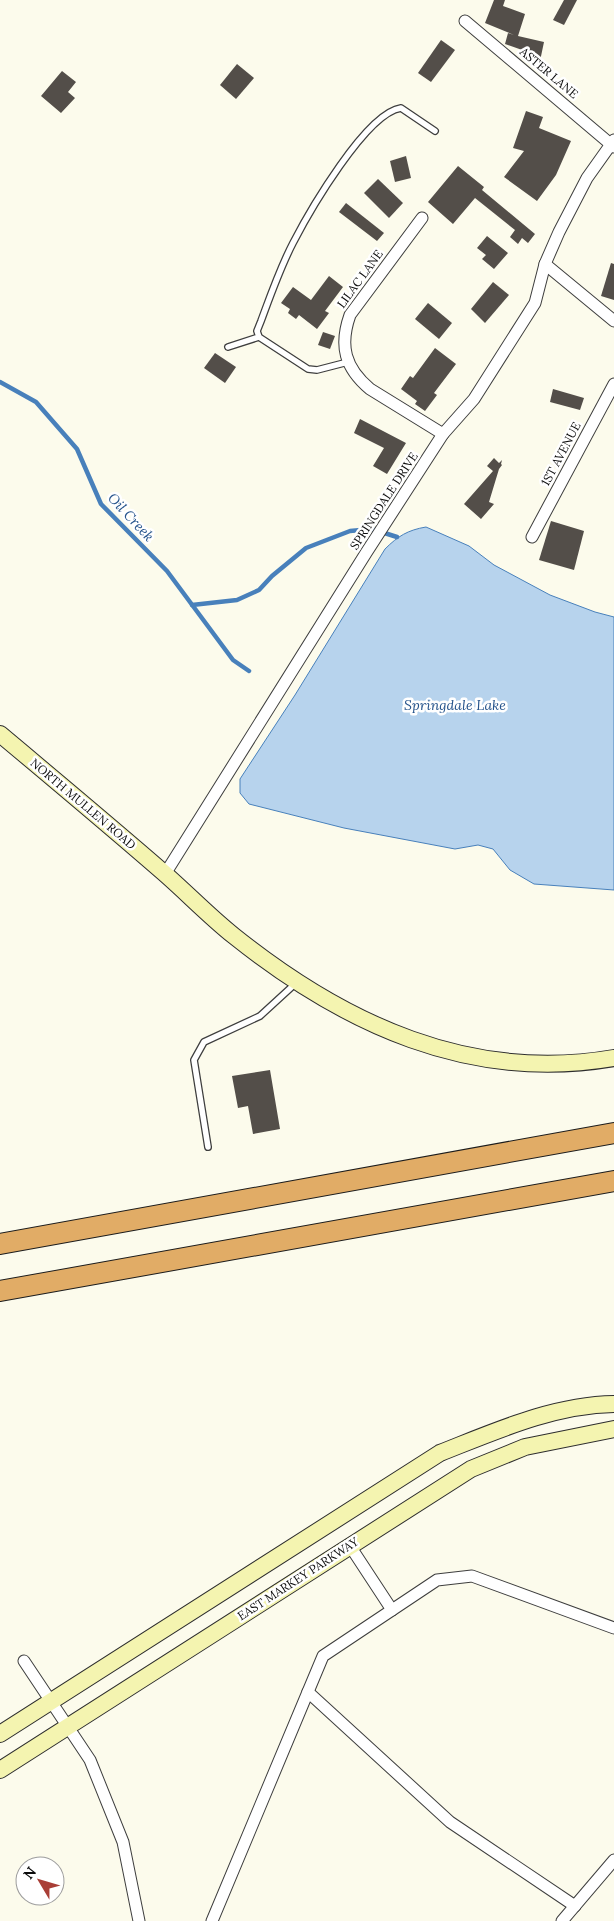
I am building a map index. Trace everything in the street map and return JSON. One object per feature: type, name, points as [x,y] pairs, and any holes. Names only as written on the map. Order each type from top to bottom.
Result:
[{"type":"highway","points":[[0,1244],[614,1133]]},
{"type":"highway","points":[[0,1291],[614,1181]]},
{"type":"street","name":"ASTER LANE","points":[[466,21],[613,144]]},
{"type":"street","name":"SPRINGDALE DRIVE","points":[[165,874],[443,434],[474,399],[535,303],[545,264],[559,232],[587,178],[613,144]]},
{"type":"street","name":"LILAC LANE","points":[[422,218],[350,315],[344,341],[348,362],[359,380],[370,389],[443,434]]},
{"type":"street","points":[[545,264],[614,321]]},
{"type":"street","name":"1ST AVENUE","points":[[532,538],[614,384]]},
{"type":"street","name":"NORTH MULLEN ROAD","points":[[0,734],[165,874],[234,936],[323,999],[378,1027],[414,1041],[451,1052],[490,1060],[528,1064],[586,1063],[614,1058]]},
{"type":"street","points":[[0,1734],[440,1453],[507,1426],[565,1409],[614,1404]]},
{"type":"street","name":"EAST MARKEY PARKWAY","points":[[0,1770],[471,1469],[525,1447],[614,1429]]},
{"type":"street","points":[[350,1546],[392,1610]]},
{"type":"street","points":[[212,1921],[323,1656],[437,1580],[472,1576],[614,1628]]},
{"type":"street","points":[[24,1661],[90,1760],[124,1842],[139,1921]]},
{"type":"street","points":[[308,1692],[450,1822],[575,1906]]},
{"type":"street","points":[[562,1921],[614,1860]]},
{"type":"lane","points":[[348,362],[317,370],[308,369],[259,337],[257,331],[294,241],[347,154],[364,134],[391,111],[401,108],[436,131]]},
{"type":"lane","points":[[228,347],[259,337]]},
{"type":"lane","points":[[208,1147],[194,1060],[204,1042],[260,1016],[297,982]]},
{"type":"water","name":"Springdale Lake","points":[[426,527],[469,546],[494,565],[550,595],[614,617],[614,890],[534,884],[510,870],[493,849],[478,845],[455,849],[344,828],[249,804],[240,793],[240,779],[295,695],[385,549],[404,534]]},
{"type":"building","points":[[494,0],[505,0],[503,6],[525,14],[518,36],[544,42],[540,61],[523,56],[525,51],[505,44],[508,33],[514,35],[485,23]]},
{"type":"building","points":[[564,0],[577,0],[564,25],[553,20]]},
{"type":"building","points":[[441,40],[455,50],[431,82],[418,73]]},
{"type":"building","points":[[237,64],[254,78],[236,99],[220,85]]},
{"type":"building","points":[[62,71],[76,82],[68,92],[75,98],[61,113],[41,96]]},
{"type":"building","points":[[526,111],[543,117],[539,128],[571,141],[556,175],[537,201],[504,177],[524,151],[513,148]]},
{"type":"building","points":[[406,156],[411,178],[395,182],[390,161]]},
{"type":"building","points":[[458,166],[484,187],[482,190],[535,234],[528,243],[522,238],[518,244],[510,237],[515,230],[475,198],[453,224],[428,202]]},
{"type":"building","points":[[378,179],[403,203],[389,218],[364,193]]},
{"type":"building","points":[[346,203],[384,233],[377,241],[339,212]]},
{"type":"building","points":[[487,236],[508,253],[494,269],[482,259],[486,255],[477,248]]},
{"type":"building","points":[[611,263],[614,264],[614,300],[601,296]]},
{"type":"building","points":[[329,276],[343,287],[325,311],[329,313],[317,329],[299,315],[296,319],[288,313],[290,309],[281,303],[293,287],[311,300]]},
{"type":"building","points":[[493,282],[509,295],[485,323],[471,309]]},
{"type":"building","points":[[428,303],[452,323],[439,339],[415,319]]},
{"type":"building","points":[[323,332],[335,336],[330,349],[318,345]]},
{"type":"building","points":[[435,348],[456,364],[434,393],[437,395],[425,411],[415,404],[417,401],[401,389],[410,376],[413,378]]},
{"type":"building","points":[[215,353],[236,367],[225,383],[204,368]]},
{"type":"building","points":[[553,389],[584,398],[580,410],[550,402]]},
{"type":"building","points":[[360,419],[406,443],[387,474],[373,466],[384,448],[354,433]]},
{"type":"building","points":[[494,458],[499,463],[502,460],[502,465],[499,469],[489,502],[494,504],[481,519],[464,504],[493,471],[487,466]]},
{"type":"building","points":[[551,521],[584,531],[574,570],[539,560]]},
{"type":"building","points":[[270,1070],[280,1129],[253,1134],[248,1106],[238,1108],[232,1076]]},
{"type":"waterway","name":"Oil Creek","points":[[0,382],[36,402],[77,449],[101,504],[167,571],[233,660],[249,671]]},
{"type":"waterway","points":[[192,605],[237,600],[259,590],[272,576],[306,548],[350,531],[372,529],[397,537]]}]
